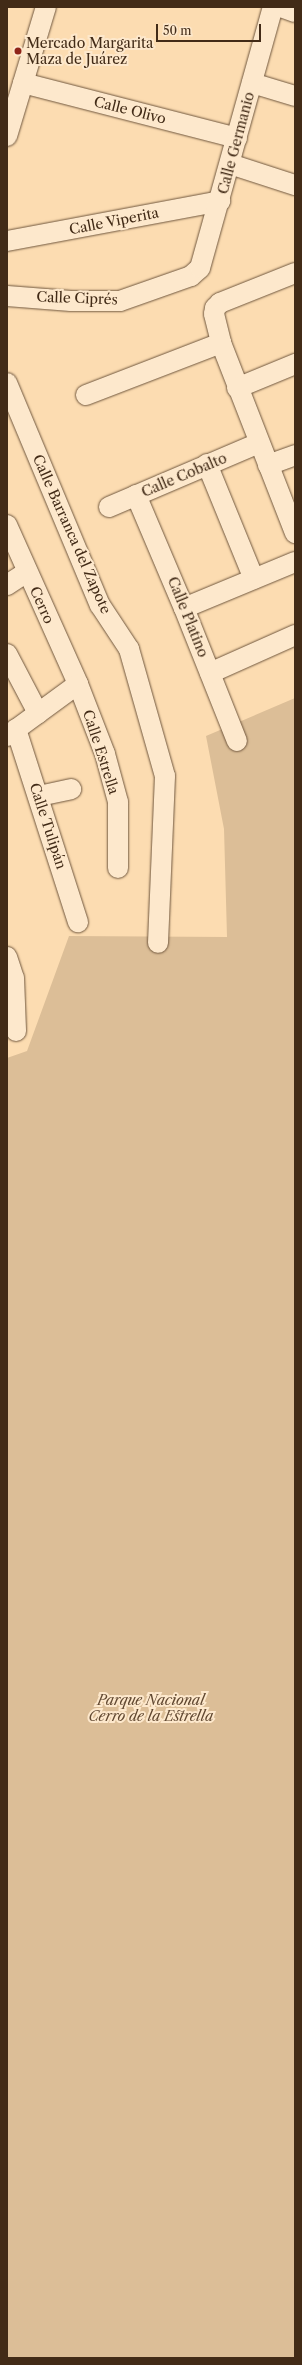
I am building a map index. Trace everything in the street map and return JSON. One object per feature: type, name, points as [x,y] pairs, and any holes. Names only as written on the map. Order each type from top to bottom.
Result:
[{"type":"street","points":[[9,123],[46,7]]},
{"type":"street","name":"Calle Germanio","points":[[191,276],[200,268],[220,201],[273,7]]},
{"type":"street","points":[[281,7],[295,12]]},
{"type":"street","name":"Calle Olivo","points":[[23,83],[237,138]]},
{"type":"street","points":[[252,83],[295,96]]},
{"type":"street","points":[[230,164],[295,185]]},
{"type":"street","name":"Calle Viperita","points":[[7,241],[220,201]]},
{"type":"street","points":[[295,273],[229,299],[215,308],[214,320],[220,343],[237,388],[295,533]]},
{"type":"street","name":"Calle Ciprés","points":[[7,296],[71,301],[120,301],[191,276]]},
{"type":"street","points":[[86,395],[220,343]]},
{"type":"street","points":[[237,388],[295,364]]},
{"type":"street","name":"Calle Barranca del Zapote","points":[[7,383],[100,605],[129,649],[165,776],[158,943]]},
{"type":"street","name":"Calle Cobalto","points":[[109,508],[207,464],[259,443]]},
{"type":"street","points":[[268,465],[295,455]]},
{"type":"street","points":[[207,464],[254,579]]},
{"type":"street","name":"Calle Platino","points":[[136,495],[184,608],[237,741]]},
{"type":"street","name":"Cerro","points":[[7,524],[78,684]]},
{"type":"street","points":[[184,608],[295,562]]},
{"type":"street","points":[[7,585],[27,572]]},
{"type":"street","points":[[210,673],[295,636]]},
{"type":"street","points":[[7,654],[38,713]]},
{"type":"street","points":[[12,733],[78,684]]},
{"type":"street","name":"Calle Estrella","points":[[78,684],[105,754],[118,802],[118,868]]},
{"type":"street","name":"Calle Tulipán","points":[[12,733],[39,796],[78,922]]},
{"type":"street","points":[[39,796],[70,789]]},
{"type":"street","points":[[7,957],[14,978],[16,1031]]},
{"type":"green space","name":"Parque Nacional Cerro de la Estrella","points":[[295,698],[295,2358],[7,2358],[7,1058],[27,1051],[69,936],[227,937],[224,829],[206,736]]},
{"type":"place","name":"Mercado Margarita Maza de Juárez","points":[[18,51]]}]
